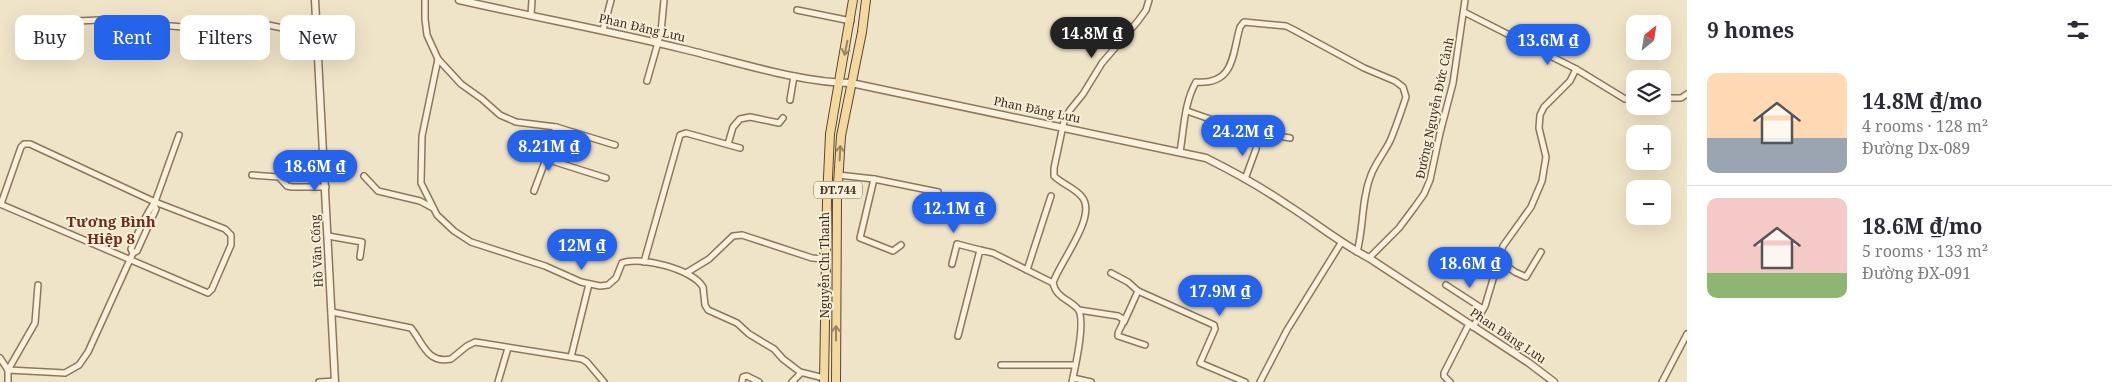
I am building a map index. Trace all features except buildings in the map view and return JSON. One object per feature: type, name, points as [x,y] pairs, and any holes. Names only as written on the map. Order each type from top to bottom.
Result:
[{"type":"main road","name":"Nguyễn Chí Thanh","points":[[824,380],[825,259],[830,134],[853,0]]},
{"type":"main road","name":"Nguyễn Chí Thanh","points":[[836,382],[838,175],[841,136],[866,0]]},
{"type":"main road","points":[[825,259],[837,260]]},
{"type":"street","name":"Hồ Văn Cống","points":[[315,0],[316,15]]},
{"type":"street","points":[[426,0],[425,19],[427,35],[438,59],[461,84],[500,115],[516,122],[556,127],[615,145]]},
{"type":"street","name":"Phan Đăng Lưu","points":[[460,0],[603,30],[794,76],[851,83],[1206,158],[1287,204],[1341,243],[1369,258],[1546,379],[1554,382]]},
{"type":"street","points":[[531,15],[532,0]]},
{"type":"street","points":[[603,30],[611,0]]},
{"type":"street","points":[[647,81],[658,43],[664,0]]},
{"type":"street","points":[[1053,283],[1076,239],[1084,220],[1087,205],[1082,197],[1054,176],[1063,127],[1070,110],[1083,94],[1102,63],[1138,21],[1150,0]]},
{"type":"street","name":"Đường Nguyễn Đức Cảnh","points":[[1369,258],[1399,228],[1424,194],[1430,180],[1453,82],[1466,0]]},
{"type":"street","points":[[797,10],[850,21]]},
{"type":"street","points":[[1464,12],[1576,69],[1626,100]]},
{"type":"street","points":[[84,21],[100,20],[119,24],[148,20],[160,25],[193,28],[268,24],[280,27]]},
{"type":"street","points":[[1180,152],[1187,111],[1196,82],[1215,82],[1226,73],[1240,27],[1244,22],[1286,26],[1364,68],[1394,81],[1403,87],[1406,97],[1389,143],[1379,156],[1370,176],[1362,206],[1360,241],[1357,252]]},
{"type":"street","points":[[438,59],[422,136],[422,184],[437,215],[454,231],[471,242],[545,266],[589,284],[600,286],[608,285],[616,278],[622,263],[630,260],[686,273],[703,287],[705,304],[708,310],[737,323],[749,334],[774,349],[801,373],[824,380]]},
{"type":"street","name":"Hồ Văn Cống","points":[[319,60],[335,381]]},
{"type":"street","points":[[1450,382],[1444,376],[1444,373],[1483,309],[1494,280],[1503,246],[1528,212],[1542,181],[1546,157],[1539,128],[1540,115],[1544,107],[1570,81],[1576,69]]},
{"type":"street","points":[[790,100],[794,76]]},
{"type":"street","points":[[1671,98],[1681,98],[1687,94]]},
{"type":"street","points":[[1187,111],[1250,133],[1257,138]]},
{"type":"street","points":[[728,144],[733,127],[740,118],[779,123],[783,118]]},
{"type":"street","points":[[534,191],[556,127]]},
{"type":"street","points":[[644,262],[680,135],[686,133],[740,148]]},
{"type":"street","points":[[1245,179],[1256,149],[1257,138],[1261,133],[1290,138]]},
{"type":"street","points":[[133,253],[131,249],[154,203],[179,135]]},
{"type":"street","points":[[24,144],[30,144],[154,203],[225,229],[230,235],[231,245],[212,289],[208,293],[0,204],[21,147],[24,144]]},
{"type":"street","points":[[546,159],[606,178]]},
{"type":"street","points":[[252,175],[279,177],[287,186],[292,188],[326,187]]},
{"type":"street","points":[[838,175],[874,179],[938,192]]},
{"type":"street","points":[[364,176],[378,190],[420,201],[434,209]]},
{"type":"street","points":[[874,179],[860,238],[893,251],[901,244]]},
{"type":"street","points":[[1027,270],[1051,196]]},
{"type":"street","points":[[8,370],[65,373],[78,365],[88,352],[130,259],[133,253],[137,251],[146,232],[156,209],[154,203]]},
{"type":"street","points":[[140,230],[146,232]]},
{"type":"street","points":[[328,236],[362,242],[360,257]]},
{"type":"street","points":[[686,273],[709,259],[733,236],[742,236],[812,258],[825,259]]},
{"type":"street","points":[[1260,382],[1287,330],[1341,243]]},
{"type":"street","points":[[952,264],[957,244],[993,253],[1053,283],[1058,293],[1079,310],[1118,316],[1123,319],[1123,323]]},
{"type":"street","points":[[958,336],[980,250]]},
{"type":"street","points":[[1498,260],[1526,277],[1541,252]]},
{"type":"street","points":[[1111,274],[1128,282],[1138,291],[1214,325],[1215,329],[1200,363],[1245,382]]},
{"type":"street","points":[[572,357],[589,284]]},
{"type":"street","points":[[8,382],[8,370],[35,323],[38,285]]},
{"type":"street","points":[[1446,285],[1483,309]]},
{"type":"street","points":[[1138,291],[1118,336],[1145,345]]},
{"type":"street","points":[[1079,310],[1081,314],[1080,336],[1073,380],[1091,382]]},
{"type":"street","points":[[332,312],[411,328],[427,353],[440,359],[451,359],[475,342],[572,357],[588,362],[604,382]]},
{"type":"street","points":[[1662,382],[1687,334]]},
{"type":"street","points":[[498,382],[508,348]]},
{"type":"street","points":[[0,358],[8,370]]},
{"type":"street","points":[[1001,365],[1075,365]]},
{"type":"street","points":[[792,382],[801,373]]},
{"type":"street","points":[[742,382],[743,377],[746,376],[759,382]]},
{"type":"street","points":[[319,382],[335,381]]},
{"type":"district","name":"Tương Bình Hiệp 8","points":[[111,230]]}]
